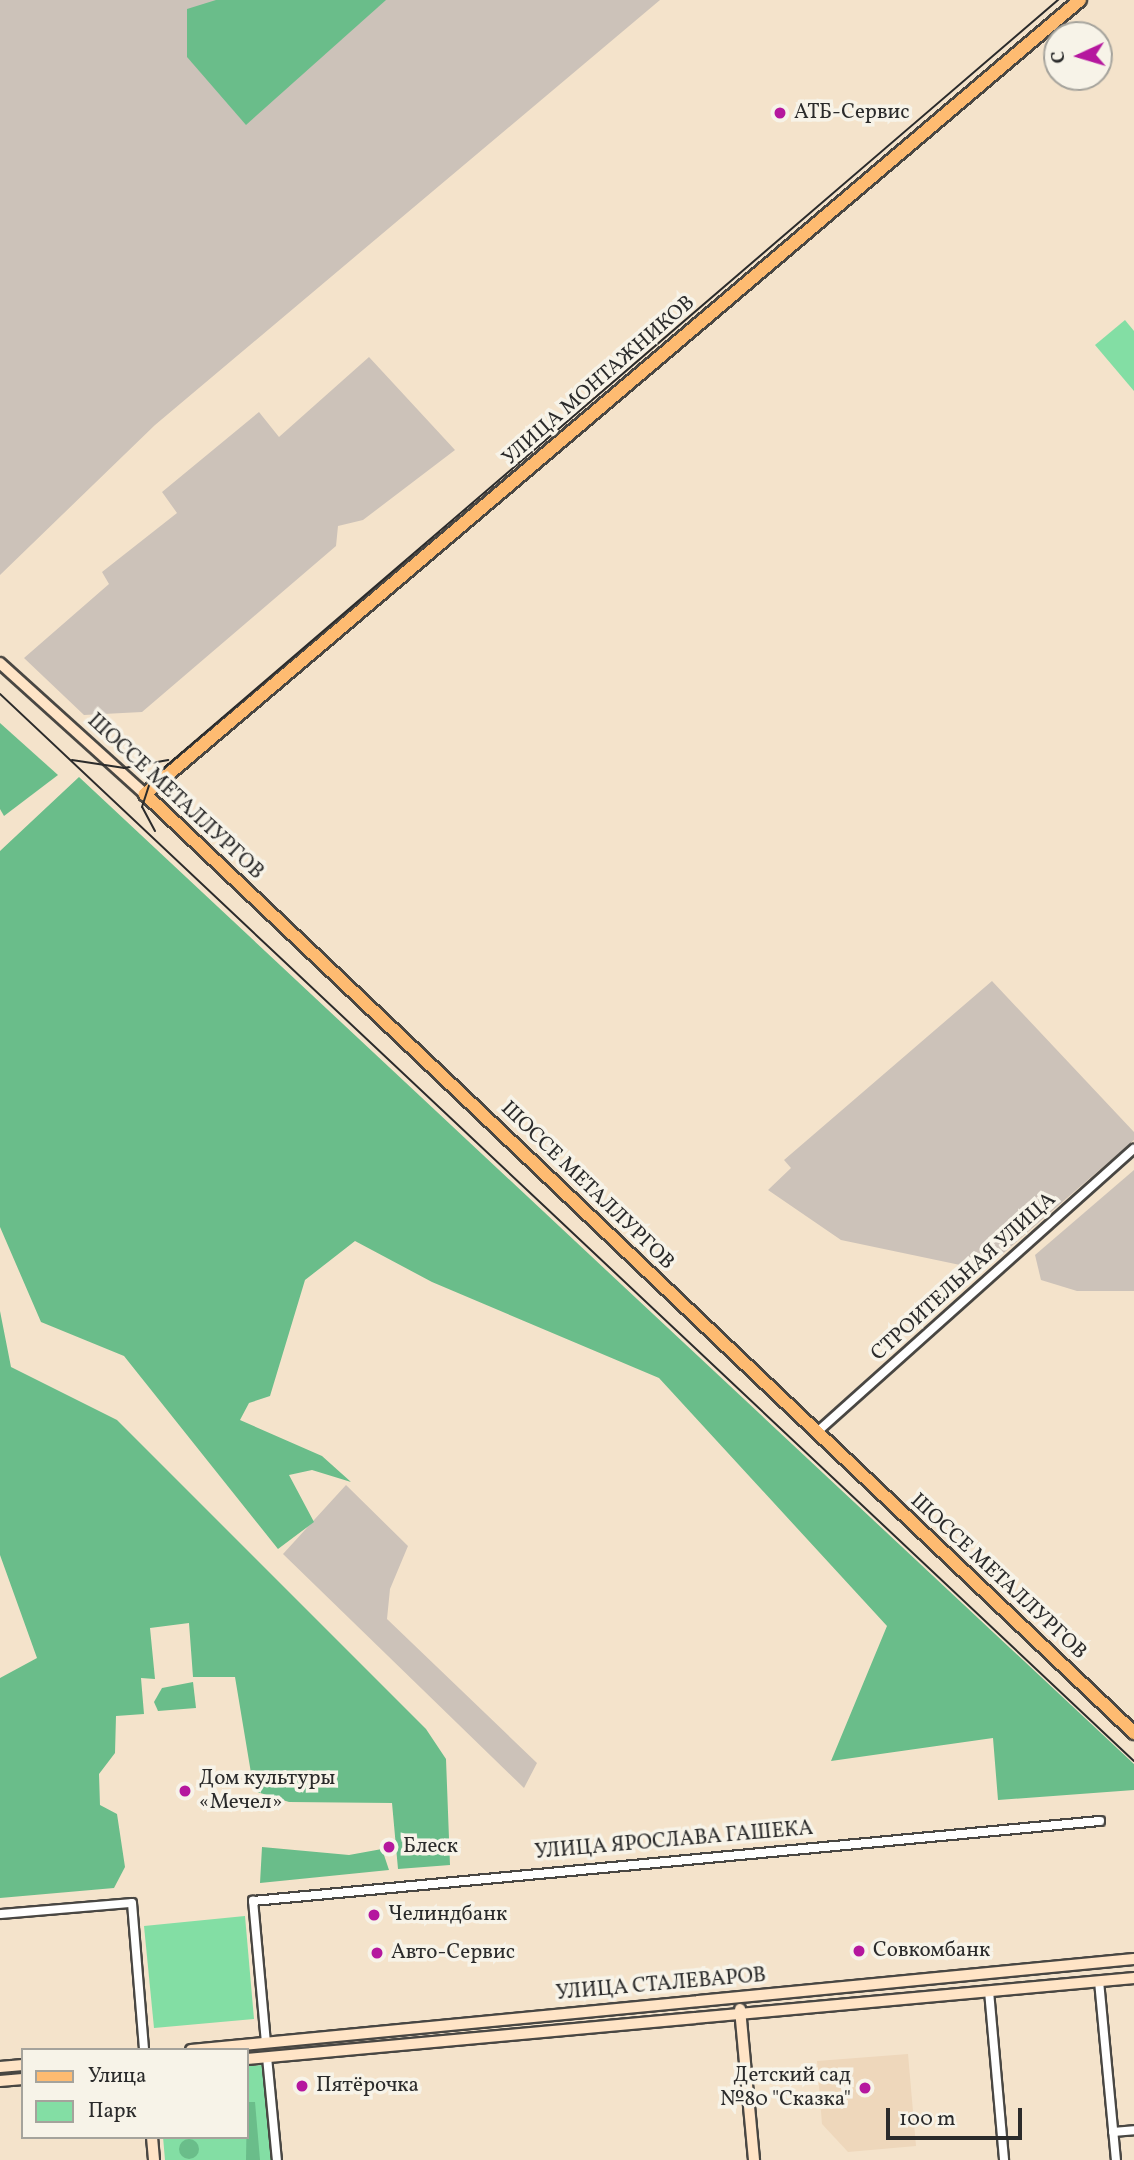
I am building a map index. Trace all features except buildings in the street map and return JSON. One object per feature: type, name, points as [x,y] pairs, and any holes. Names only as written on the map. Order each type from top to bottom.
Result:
[{"type":"main road","name":"УЛИЦА МОНТАЖНИКОВ","points":[[145,794],[1080,0]]},
{"type":"main road","name":"ШОССЕ МЕТАЛЛУРГОВ","points":[[0,663],[145,794],[1134,1733]]},
{"type":"main road","name":"УЛИЦА СТАЛЕВАРОВ","points":[[212,2048],[1134,1959]]},
{"type":"main road","points":[[1097,1963],[1099,1981]]},
{"type":"main road","name":"УЛИЦА СТАЛЕВАРОВ","points":[[248,2059],[1134,1978]]},
{"type":"main road","points":[[738,1997],[754,2160]]},
{"type":"main road","points":[[266,2043],[267,2057]]},
{"type":"main road","points":[[0,2067],[21,2065]]},
{"type":"main road","points":[[0,2081],[21,2079]]},
{"type":"main road","points":[[152,2139],[154,2160]]},
{"type":"street","name":"СТРОИТЕЛЬНАЯ УЛИЦА","points":[[817,1432],[1134,1149]]},
{"type":"street","name":"УЛИЦА ЯРОСЛАВА ГАШЕКА","points":[[266,2043],[253,1901],[1100,1821]]},
{"type":"street","points":[[0,1914],[132,1903],[144,2048]]},
{"type":"street","points":[[1099,1981],[1116,2160]]},
{"type":"street","points":[[989,1991],[1004,2160]]},
{"type":"street","points":[[267,2057],[277,2160]]},
{"type":"street","points":[[1113,2132],[1134,2130]]},
{"type":"shaded area","points":[[0,0],[660,0],[155,425],[0,575]]},
{"type":"shaded area","points":[[369,357],[455,450],[363,520],[338,526],[336,546],[142,712],[84,715],[24,658],[109,584],[102,572],[177,513],[162,492],[259,412],[279,437]]},
{"type":"shaded area","points":[[992,981],[1134,1132],[1134,1140],[984,1270],[841,1240],[768,1190],[791,1168],[784,1160]]},
{"type":"shaded area","points":[[1134,1170],[1134,1291],[1077,1291],[1041,1280],[1035,1255]]},
{"type":"shaded area","points":[[346,1485],[408,1546],[390,1589],[387,1619],[537,1763],[524,1788],[283,1554]]},
{"type":"shaded area","name":"Детский сад №80 \"Сказка\"","points":[[908,2054],[916,2146],[848,2152],[822,2124],[817,2061]]},
{"type":"green space","points":[[216,0],[386,0],[246,125],[187,57],[187,9]]},
{"type":"green space","points":[[1125,320],[1134,331],[1134,391],[1095,345]]},
{"type":"green space","points":[[0,723],[58,775],[4,816],[0,809]]},
{"type":"green space","points":[[79,777],[1134,1764],[1134,1790],[998,1800],[993,1738],[831,1761],[887,1626],[659,1378],[432,1282],[355,1241],[305,1280],[270,1396],[249,1403],[240,1420],[322,1456],[351,1482],[312,1470],[289,1475],[314,1522],[278,1549],[124,1356],[41,1322],[0,1227],[0,851]]},
{"type":"green space","points":[[0,1311],[11,1367],[117,1420],[426,1729],[446,1759],[450,1865],[398,1869],[392,1803],[289,1802],[254,1791],[235,1677],[193,1677],[189,1623],[150,1628],[155,1679],[141,1678],[144,1714],[116,1716],[115,1753],[99,1774],[100,1805],[117,1814],[125,1867],[114,1888],[0,1898],[0,1678],[37,1658],[0,1555]]},
{"type":"green space","points":[[193,1682],[196,1708],[158,1711],[154,1702],[162,1688]]},
{"type":"green space","points":[[262,1847],[349,1855],[382,1849],[389,1870],[260,1883]]},
{"type":"green space","points":[[245,1916],[254,2019],[154,2028],[144,1926]]},
{"type":"green space","points":[[264,2065],[273,2160],[165,2160],[163,2139],[248,2139],[248,2066]]},
{"type":"green space","points":[[248,2102],[255,2102],[260,2160],[246,2160]]},
{"type":"green space","points":[[189,2139],[196,2142],[199,2149],[196,2156],[189,2159],[182,2156],[179,2149],[182,2142]]},
{"type":"tram line","points":[[155,831],[142,807],[151,779],[1058,0]]},
{"type":"tram line","points":[[0,694],[1134,1761]]},
{"type":"tram line","points":[[72,760],[124,768],[168,760]]},
{"type":"place","name":"АТБ-Сервис","points":[[780,113]]},
{"type":"place","name":"Дом культуры «Мечел»","points":[[185,1791]]},
{"type":"place","name":"Блеск","points":[[389,1847]]},
{"type":"place","name":"Челиндбанк","points":[[374,1915]]},
{"type":"place","name":"Совкомбанк","points":[[859,1951]]},
{"type":"place","name":"Авто-Сервис","points":[[377,1953]]},
{"type":"place","name":"Пятёрочка","points":[[302,2086]]},
{"type":"place","name":"Детский сад №80 \"Сказка\"","points":[[865,2088]]}]
